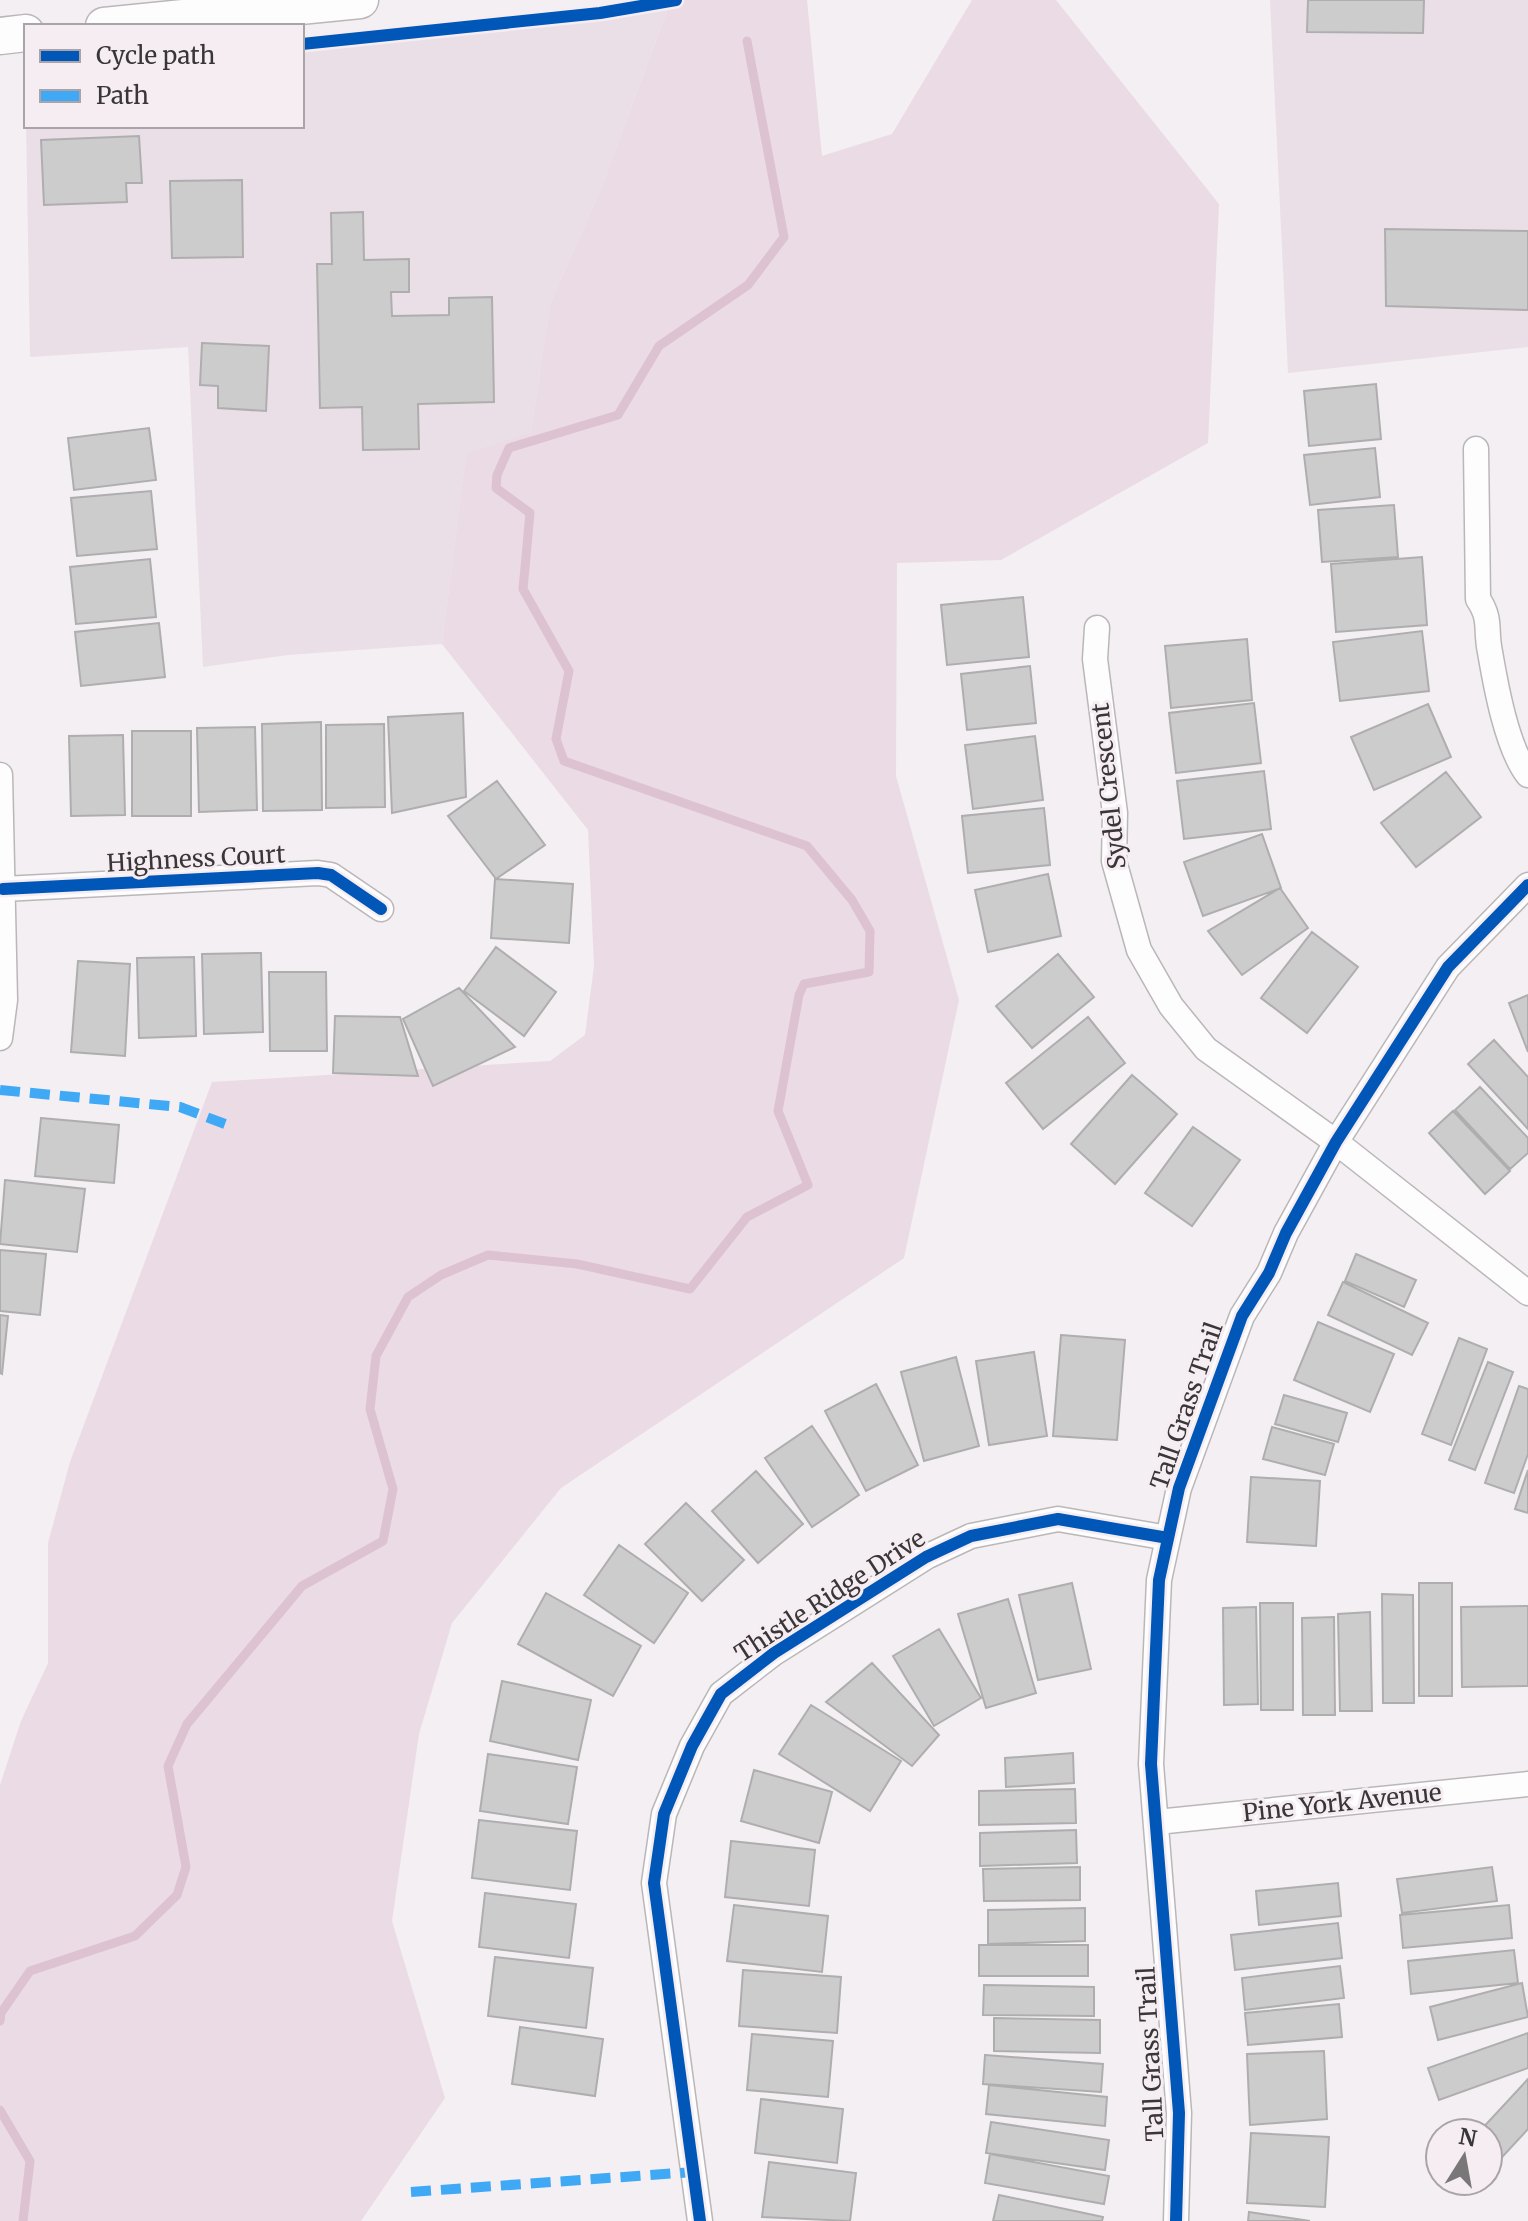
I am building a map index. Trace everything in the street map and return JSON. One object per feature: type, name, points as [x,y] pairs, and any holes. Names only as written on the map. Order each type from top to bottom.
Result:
[{"type":"main road","points":[[124,24],[360,0]]},
{"type":"main road","points":[[0,36],[24,33]]},
{"type":"street","points":[[1476,449],[1478,599],[1488,615],[1489,650],[1509,743],[1528,775]]},
{"type":"street","name":"Sydel Crescent","points":[[1097,628],[1095,659],[1115,813],[1114,861],[1139,950],[1171,1006],[1206,1049],[1336,1142],[1526,1286]]},
{"type":"street","points":[[0,775],[5,1000],[0,1038]]},
{"type":"street","name":"Highness Court","points":[[3,889],[318,873],[331,875],[381,909]]},
{"type":"street","name":"Tall Grass Trail","points":[[1176,2221],[1179,2113],[1151,1764],[1156,1615],[1168,1538],[1193,1442],[1242,1316],[1269,1273],[1286,1233],[1336,1142],[1448,967],[1528,885]]},
{"type":"street","name":"Thistle Ridge Drive","points":[[700,2221],[654,1883],[664,1814],[692,1746],[721,1694],[787,1645],[926,1557],[971,1536],[1058,1519],[1168,1538]]},
{"type":"street","name":"Pine York Avenue","points":[[1157,1822],[1528,1784]]},
{"type":"shaded area","points":[[646,0],[671,0],[602,186],[550,304],[531,432],[466,455],[442,644],[288,655],[203,667],[188,347],[30,357],[26,128],[304,128],[304,53]]},
{"type":"shaded area","points":[[671,0],[807,0],[822,156],[892,134],[972,0],[1056,0],[1219,204],[1208,443],[1001,560],[897,563],[896,776],[959,1000],[904,1258],[561,1488],[452,1623],[419,1734],[392,1921],[445,2098],[361,2221],[0,2221],[0,1785],[21,1721],[48,1663],[48,1543],[70,1462],[212,1082],[550,1061],[585,1035],[594,966],[588,830],[442,644],[466,454],[531,432],[550,304],[602,186]]},
{"type":"shaded area","points":[[1270,0],[1528,0],[1528,347],[1288,373]]},
{"type":"building","points":[[1308,0],[1424,0],[1423,33],[1307,32]]},
{"type":"building","points":[[139,136],[142,183],[126,183],[127,202],[44,205],[41,140]]},
{"type":"building","points":[[242,180],[243,257],[172,258],[170,181]]},
{"type":"building","points":[[363,212],[364,260],[409,259],[409,292],[391,292],[392,316],[449,315],[449,298],[492,297],[494,402],[418,404],[419,449],[363,450],[362,407],[320,408],[317,264],[332,264],[331,213]]},
{"type":"building","points":[[1385,229],[1528,231],[1528,310],[1386,306]]},
{"type":"building","points":[[202,343],[269,346],[266,411],[218,408],[218,386],[200,385]]},
{"type":"building","points":[[1376,384],[1381,439],[1309,446],[1304,391]]},
{"type":"building","points":[[149,428],[156,480],[74,490],[68,438]]},
{"type":"building","points":[[1375,448],[1380,497],[1310,505],[1304,455]]},
{"type":"building","points":[[151,491],[157,549],[77,556],[71,498]]},
{"type":"building","points":[[1394,505],[1398,557],[1322,562],[1318,510]]},
{"type":"building","points":[[1422,557],[1427,625],[1336,632],[1331,564]]},
{"type":"building","points":[[150,559],[156,617],[76,624],[70,567]]},
{"type":"building","points":[[1023,597],[1029,657],[947,665],[941,605]]},
{"type":"building","points":[[159,623],[165,677],[81,686],[75,632]]},
{"type":"building","points":[[1422,631],[1429,691],[1340,701],[1333,642]]},
{"type":"building","points":[[1247,639],[1252,700],[1171,708],[1165,646]]},
{"type":"building","points":[[1030,666],[1036,723],[967,730],[961,674]]},
{"type":"building","points":[[1254,703],[1261,763],[1176,773],[1169,713]]},
{"type":"building","points":[[1428,704],[1451,757],[1374,790],[1351,737]]},
{"type":"building","points":[[463,713],[466,797],[392,813],[388,717]]},
{"type":"building","points":[[321,722],[322,810],[263,811],[262,724]]},
{"type":"building","points":[[384,724],[385,807],[326,808],[326,725]]},
{"type":"building","points":[[255,727],[257,810],[199,812],[197,728]]},
{"type":"building","points":[[132,731],[191,731],[191,816],[132,816]]},
{"type":"building","points":[[123,735],[125,815],[71,816],[69,736]]},
{"type":"building","points":[[1035,736],[1043,800],[973,809],[965,745]]},
{"type":"building","points":[[1264,771],[1271,829],[1184,839],[1177,781]]},
{"type":"building","points":[[1446,772],[1481,817],[1416,867],[1381,823]]},
{"type":"building","points":[[497,781],[545,845],[496,879],[448,816]]},
{"type":"building","points":[[1044,808],[1050,865],[968,873],[962,816]]},
{"type":"building","points":[[1262,834],[1281,888],[1203,916],[1184,862]]},
{"type":"building","points":[[1048,874],[1061,936],[988,952],[975,890]]},
{"type":"building","points":[[495,879],[573,884],[569,943],[491,938]]},
{"type":"building","points":[[1280,888],[1308,928],[1242,975],[1208,931]]},
{"type":"building","points":[[1312,932],[1358,967],[1307,1033],[1261,998]]},
{"type":"building","points":[[496,947],[556,992],[524,1036],[464,991]]},
{"type":"building","points":[[261,953],[263,1032],[204,1034],[202,954]]},
{"type":"building","points":[[1058,954],[1094,997],[1032,1048],[996,1006]]},
{"type":"building","points":[[194,957],[196,1036],[139,1038],[137,958]]},
{"type":"building","points":[[78,961],[130,964],[125,1056],[71,1052]]},
{"type":"building","points":[[269,972],[326,972],[327,1051],[270,1051]]},
{"type":"building","points":[[459,988],[515,1047],[433,1086],[403,1019]]},
{"type":"building","points":[[1528,995],[1528,1052],[1509,1003]]},
{"type":"building","points":[[335,1016],[400,1017],[418,1076],[333,1073]]},
{"type":"building","points":[[1088,1017],[1125,1063],[1043,1129],[1006,1083]]},
{"type":"building","points":[[1494,1040],[1528,1077],[1528,1129],[1468,1064]]},
{"type":"building","points":[[1132,1075],[1177,1114],[1115,1184],[1071,1144]]},
{"type":"building","points":[[1480,1087],[1528,1138],[1528,1153],[1510,1169],[1455,1110]]},
{"type":"building","points":[[1453,1111],[1510,1171],[1485,1194],[1429,1133]]},
{"type":"building","points":[[41,1118],[119,1125],[114,1183],[35,1176]]},
{"type":"building","points":[[1193,1127],[1240,1160],[1192,1226],[1145,1193]]},
{"type":"building","points":[[5,1180],[85,1189],[77,1252],[0,1244]]},
{"type":"building","points":[[0,1250],[46,1254],[40,1315],[0,1311]]},
{"type":"building","points":[[1356,1254],[1416,1280],[1404,1307],[1345,1281]]},
{"type":"building","points":[[1343,1282],[1428,1323],[1412,1355],[1328,1315]]},
{"type":"building","points":[[0,1315],[8,1316],[2,1374],[0,1373]]},
{"type":"building","points":[[1318,1322],[1394,1354],[1370,1412],[1294,1380]]},
{"type":"building","points":[[1061,1335],[1125,1340],[1117,1440],[1053,1436]]},
{"type":"building","points":[[1459,1338],[1487,1349],[1451,1445],[1422,1434]]},
{"type":"building","points":[[1034,1352],[1047,1436],[989,1445],[976,1361]]},
{"type":"building","points":[[956,1357],[979,1446],[924,1461],[901,1372]]},
{"type":"building","points":[[1488,1362],[1513,1372],[1475,1470],[1449,1460]]},
{"type":"building","points":[[876,1384],[918,1465],[866,1491],[825,1411]]},
{"type":"building","points":[[1519,1386],[1528,1389],[1528,1454],[1514,1493],[1485,1483]]},
{"type":"building","points":[[1284,1395],[1347,1413],[1338,1442],[1275,1424]]},
{"type":"building","points":[[812,1426],[859,1495],[812,1527],[765,1458]]},
{"type":"building","points":[[1272,1427],[1334,1444],[1325,1475],[1263,1459]]},
{"type":"building","points":[[1528,1470],[1528,1513],[1515,1509]]},
{"type":"building","points":[[756,1471],[803,1524],[758,1563],[712,1511]]},
{"type":"building","points":[[1251,1477],[1320,1481],[1316,1546],[1247,1542]]},
{"type":"building","points":[[686,1503],[744,1560],[702,1601],[645,1544]]},
{"type":"building","points":[[619,1545],[688,1593],[654,1643],[584,1595]]},
{"type":"building","points":[[1072,1583],[1091,1669],[1038,1680],[1019,1595]]},
{"type":"building","points":[[1419,1583],[1452,1583],[1452,1696],[1419,1696]]},
{"type":"building","points":[[546,1593],[641,1646],[613,1696],[518,1644]]},
{"type":"building","points":[[1382,1594],[1413,1595],[1414,1703],[1383,1703]]},
{"type":"building","points":[[1008,1599],[1036,1693],[986,1708],[958,1614]]},
{"type":"building","points":[[1260,1603],[1293,1603],[1293,1710],[1261,1710]]},
{"type":"building","points":[[1528,1606],[1528,1686],[1462,1687],[1461,1607]]},
{"type":"building","points":[[1256,1607],[1258,1704],[1224,1705],[1223,1608]]},
{"type":"building","points":[[1370,1612],[1372,1711],[1340,1711],[1338,1614]]},
{"type":"building","points":[[1334,1617],[1335,1715],[1303,1715],[1302,1618]]},
{"type":"building","points":[[939,1629],[981,1698],[934,1726],[893,1656]]},
{"type":"building","points":[[872,1663],[939,1735],[912,1766],[826,1702]]},
{"type":"building","points":[[502,1681],[591,1700],[578,1760],[490,1741]]},
{"type":"building","points":[[811,1705],[901,1761],[870,1811],[779,1754]]},
{"type":"building","points":[[1073,1753],[1074,1783],[1006,1787],[1005,1758]]},
{"type":"building","points":[[488,1754],[577,1767],[568,1824],[480,1811]]},
{"type":"building","points":[[754,1770],[832,1792],[819,1843],[741,1821]]},
{"type":"building","points":[[1075,1789],[1076,1823],[979,1825],[979,1791]]},
{"type":"building","points":[[479,1820],[577,1831],[570,1890],[472,1878]]},
{"type":"building","points":[[1076,1830],[1077,1863],[980,1866],[980,1833]]},
{"type":"building","points":[[731,1841],[815,1850],[809,1906],[725,1897]]},
{"type":"building","points":[[1080,1867],[1080,1900],[984,1901],[983,1869]]},
{"type":"building","points":[[1492,1867],[1497,1901],[1402,1913],[1397,1879]]},
{"type":"building","points":[[1338,1883],[1341,1916],[1259,1925],[1256,1891]]},
{"type":"building","points":[[485,1893],[576,1904],[569,1958],[479,1947]]},
{"type":"building","points":[[734,1905],[828,1916],[822,1972],[727,1961]]},
{"type":"building","points":[[1509,1905],[1512,1938],[1403,1948],[1400,1915]]},
{"type":"building","points":[[1085,1908],[1085,1941],[988,1944],[988,1910]]},
{"type":"building","points":[[1338,1923],[1342,1958],[1235,1970],[1231,1935]]},
{"type":"building","points":[[979,1945],[1088,1945],[1088,1976],[979,1976]]},
{"type":"building","points":[[1514,1950],[1518,1983],[1411,1994],[1408,1961]]},
{"type":"building","points":[[495,1957],[593,1968],[586,2028],[488,2016]]},
{"type":"building","points":[[1340,1966],[1344,1998],[1245,2010],[1242,1978]]},
{"type":"building","points":[[743,1970],[841,1977],[837,2033],[739,2026]]},
{"type":"building","points":[[1522,1983],[1528,2017],[1438,2040],[1430,2007]]},
{"type":"building","points":[[984,1985],[1094,1987],[1094,2016],[983,2015]]},
{"type":"building","points":[[1339,2004],[1342,2037],[1248,2045],[1245,2013]]},
{"type":"building","points":[[994,2018],[1100,2020],[1100,2053],[994,2051]]},
{"type":"building","points":[[520,2027],[603,2039],[595,2096],[512,2084]]},
{"type":"building","points":[[1528,2033],[1528,2068],[1439,2100],[1428,2068]]},
{"type":"building","points":[[752,2034],[833,2041],[828,2097],[747,2090]]},
{"type":"building","points":[[1324,2051],[1327,2119],[1250,2125],[1247,2054]]},
{"type":"building","points":[[985,2055],[1103,2064],[1101,2092],[983,2084]]},
{"type":"building","points":[[1528,2079],[1528,2129],[1504,2155],[1504,2117],[1493,2117]]},
{"type":"building","points":[[989,2085],[1107,2097],[1105,2126],[986,2114]]},
{"type":"building","points":[[761,2099],[843,2109],[837,2163],[755,2153]]},
{"type":"building","points":[[991,2122],[1109,2140],[1105,2170],[986,2153]]},
{"type":"building","points":[[1251,2133],[1329,2137],[1325,2207],[1247,2203]]},
{"type":"building","points":[[990,2154],[1109,2176],[1104,2204],[985,2183]]},
{"type":"building","points":[[769,2162],[856,2173],[850,2221],[762,2217]]},
{"type":"building","points":[[999,2195],[1103,2217],[1102,2221],[993,2221]]},
{"type":"building","points":[[1249,2212],[1310,2221],[1248,2221]]},
{"type":"waterway","points":[[0,2021],[1,2013],[30,1971],[135,1936],[177,1895],[186,1867],[168,1766],[187,1724],[302,1586],[383,1541],[393,1489],[370,1409],[376,1356],[408,1297],[441,1275],[488,1255],[577,1264],[690,1289],[747,1217],[808,1185],[778,1111],[799,995],[804,984],[869,972],[870,931],[852,900],[807,846],[564,761],[556,739],[569,671],[523,589],[530,513],[496,488],[497,475],[509,448],[618,415],[659,346],[748,285],[784,237],[747,41]]},
{"type":"waterway","points":[[0,2110],[30,2161],[23,2221]]},
{"type":"marked path","points":[[0,1090],[180,1107],[225,1124]]},
{"type":"marked path","points":[[411,2192],[693,2172]]},
{"type":"cycle path","points":[[304,44],[600,13],[676,0]]},
{"type":"cycle path","points":[[3,889],[318,873],[331,875],[381,909]]},
{"type":"cycle path","points":[[1176,2221],[1179,2113],[1151,1764],[1159,1580],[1179,1488],[1242,1316],[1269,1273],[1286,1233],[1336,1142],[1448,967],[1528,885]]},
{"type":"cycle path","points":[[700,2221],[654,1883],[664,1814],[692,1746],[721,1694],[774,1653],[926,1557],[971,1536],[1058,1519],[1168,1538]]}]
